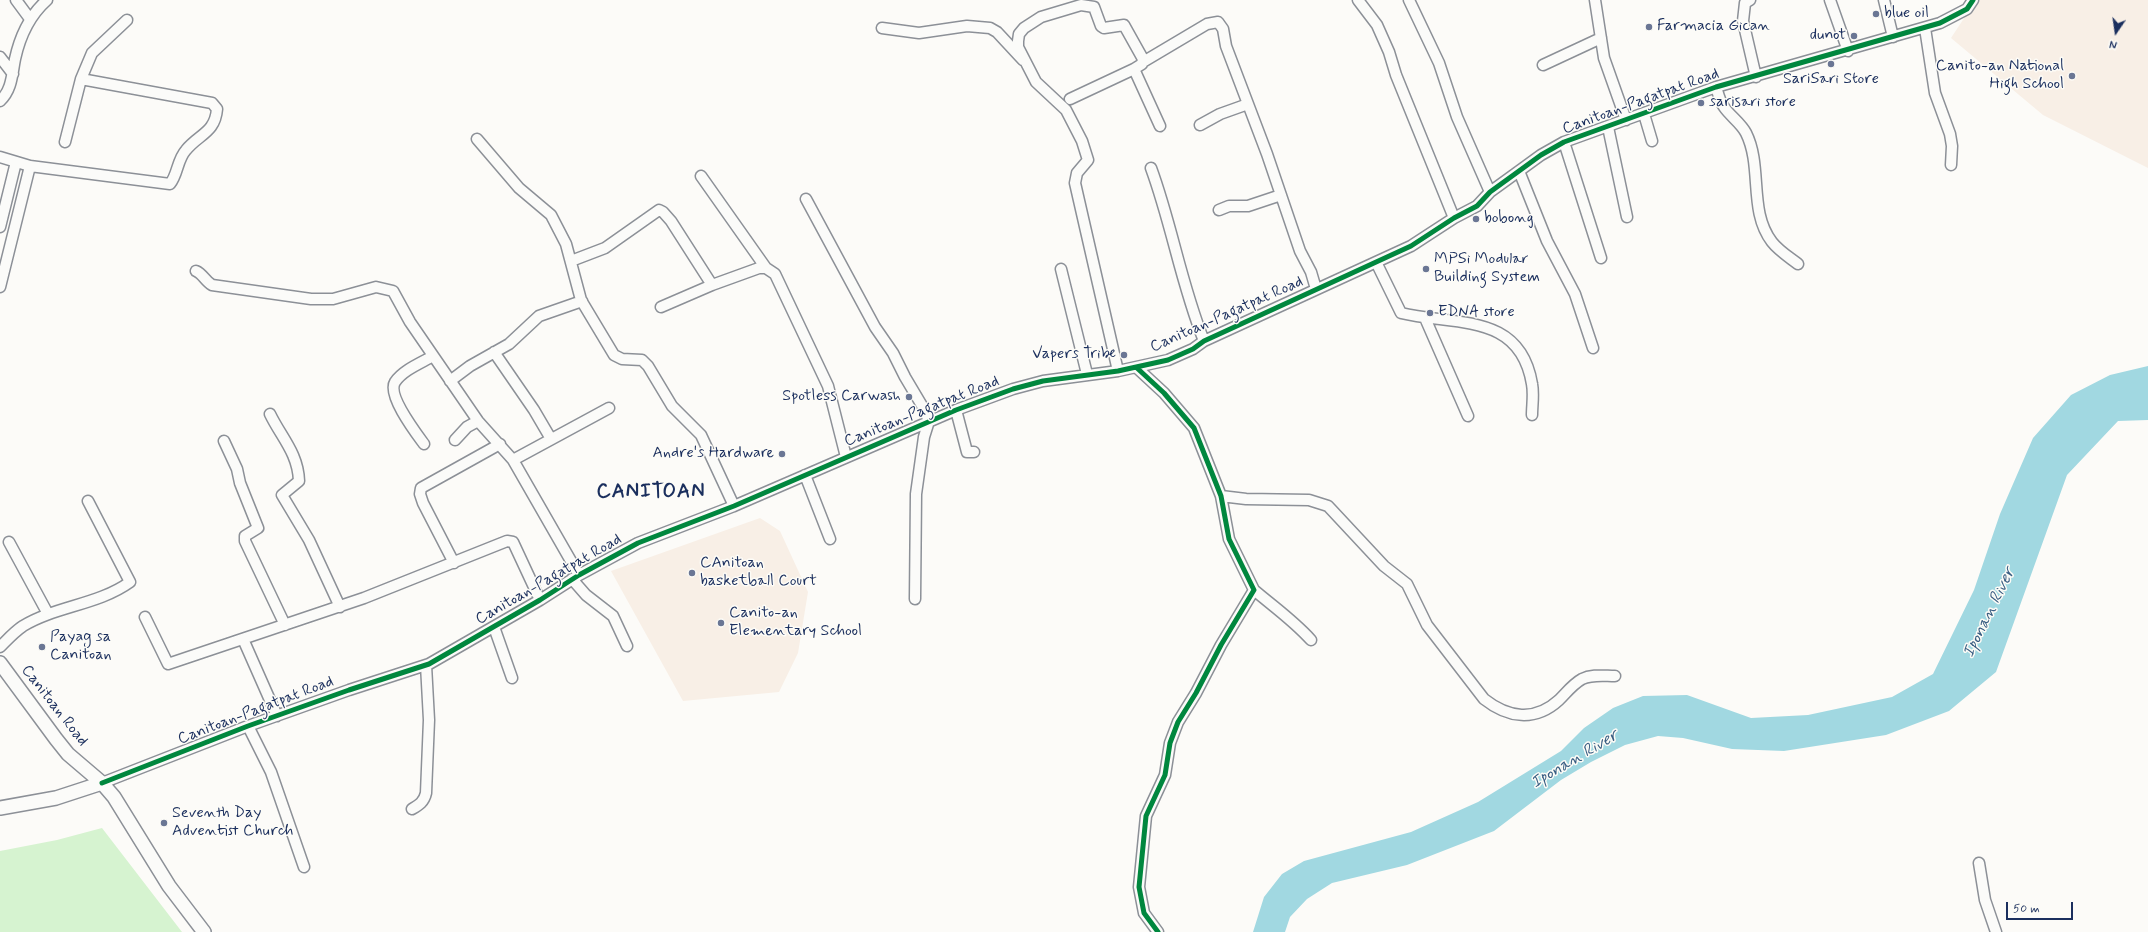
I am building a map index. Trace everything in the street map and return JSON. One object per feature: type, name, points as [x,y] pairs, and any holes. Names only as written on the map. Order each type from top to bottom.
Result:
[{"type":"main road","name":"Canitoan Road","points":[[0,663],[60,744],[98,785],[114,797],[169,886],[204,932]]},
{"type":"main road","points":[[0,808],[56,798],[98,785]]},
{"type":"street","points":[[16,0],[30,19]]},
{"type":"street","points":[[0,101],[6,96],[13,74],[21,38],[30,19],[47,0]]},
{"type":"street","points":[[1358,0],[1377,25],[1389,52],[1396,75],[1454,218]]},
{"type":"street","points":[[1409,0],[1439,63],[1457,117],[1490,192]]},
{"type":"street","points":[[1594,0],[1604,58],[1626,120]]},
{"type":"street","points":[[1750,0],[1745,3],[1743,21],[1756,77]]},
{"type":"street","points":[[1830,0],[1848,51]]},
{"type":"street","points":[[1884,0],[1893,37]]},
{"type":"street","name":"Canitoan-Pagatpat Road","points":[[98,785],[248,726],[426,665],[494,627],[576,577],[638,543],[734,506],[956,410],[1013,389],[1043,381],[1137,368],[1168,360],[1204,341],[1411,246],[1454,218],[1477,206],[1490,192],[1541,155],[1564,142],[1716,87],[1848,51],[1940,23],[1967,9],[1973,0]]},
{"type":"street","points":[[1118,371],[1088,246],[1086,224],[1075,188],[1076,173],[1088,160],[1082,141],[1066,110],[1036,82],[1026,63],[1018,41],[1019,34],[1024,28],[1041,17],[1086,5],[1094,7],[1103,28],[1106,29],[1120,24],[1126,26],[1143,62]]},
{"type":"street","points":[[65,142],[81,79],[92,53],[127,20]]},
{"type":"street","points":[[1070,98],[1134,69],[1143,62],[1207,24],[1218,22],[1223,28],[1226,46],[1300,251],[1311,272],[1316,289]]},
{"type":"street","points":[[882,28],[919,34],[967,26],[990,28],[997,32],[1014,52],[1026,63]]},
{"type":"street","points":[[1925,28],[1935,93],[1950,134],[1952,146],[1951,165]]},
{"type":"street","points":[[1543,65],[1600,38]]},
{"type":"street","points":[[0,57],[13,74]]},
{"type":"street","points":[[1134,69],[1160,126]]},
{"type":"street","points":[[0,157],[30,166],[170,184],[175,178],[178,165],[185,150],[212,126],[216,119],[217,109],[212,103],[81,79]]},
{"type":"street","points":[[1716,87],[1723,106],[1746,132],[1756,165],[1758,205],[1764,226],[1773,243],[1798,264]]},
{"type":"street","points":[[1200,124],[1220,114],[1248,104]]},
{"type":"street","points":[[1644,114],[1652,141]]},
{"type":"street","points":[[1608,127],[1627,217]]},
{"type":"street","points":[[477,139],[519,188],[551,215],[566,244],[582,301],[614,355],[618,358],[638,360],[645,363],[672,406],[701,435],[734,506]]},
{"type":"street","points":[[1564,142],[1601,258]]},
{"type":"street","points":[[0,227],[16,162]]},
{"type":"street","points":[[0,287],[30,166]]},
{"type":"street","points":[[1151,168],[1163,200],[1190,305],[1204,341]]},
{"type":"street","points":[[1519,171],[1547,241],[1574,294],[1593,348]]},
{"type":"street","points":[[701,176],[766,268],[775,274],[780,282],[828,386],[846,457]]},
{"type":"street","points":[[1219,210],[1229,206],[1248,206],[1281,195]]},
{"type":"street","points":[[806,199],[875,327],[894,353],[904,377],[924,409],[929,421],[924,437],[916,494],[915,599]]},
{"type":"street","points":[[571,261],[593,254],[605,248],[659,210],[663,212],[671,221],[712,285]]},
{"type":"street","points":[[1376,262],[1401,313],[1490,328],[1510,339],[1521,351],[1529,371],[1532,385],[1532,415]]},
{"type":"street","points":[[661,307],[712,285],[759,268],[766,268]]},
{"type":"street","points":[[1061,269],[1087,374]]},
{"type":"street","points":[[196,271],[201,273],[207,282],[212,284],[310,299],[333,299],[376,287],[390,289],[393,291],[410,322],[478,421],[513,460],[586,595],[613,616],[627,646]]},
{"type":"street","points":[[450,381],[470,366],[509,344],[539,316],[582,301]]},
{"type":"street","points":[[1425,318],[1468,416]]},
{"type":"street","points":[[494,352],[534,410],[551,439]]},
{"type":"street","points":[[424,444],[402,412],[393,393],[393,389],[394,383],[404,374],[433,356]]},
{"type":"street","points":[[1137,368],[1164,393],[1194,428],[1221,496],[1227,532],[1254,590],[1278,611],[1292,619],[1311,640]]},
{"type":"street","points":[[513,460],[609,408]]},
{"type":"street","points":[[956,410],[967,452],[974,452]]},
{"type":"street","points":[[270,414],[297,459],[299,470],[300,481],[282,495],[309,540],[340,606]]},
{"type":"street","points":[[455,440],[467,428],[478,421]]},
{"type":"street","points":[[224,441],[237,469],[240,483],[258,528],[245,536],[244,540],[285,625]]},
{"type":"street","points":[[454,563],[423,503],[420,494],[421,488],[500,444]]},
{"type":"street","points":[[805,475],[830,539]]},
{"type":"street","points":[[1221,496],[1246,499],[1309,500],[1328,506],[1384,566],[1407,584],[1428,625],[1484,699],[1496,708],[1516,716],[1535,714],[1557,702],[1582,679],[1591,676],[1615,676]]},
{"type":"street","points":[[0,647],[22,627],[48,614],[86,603],[130,582],[88,501]]},
{"type":"street","points":[[145,617],[168,664],[340,606],[454,563],[507,541],[513,542],[540,600]]},
{"type":"street","points":[[9,542],[48,614]]},
{"type":"street","points":[[1158,932],[1144,913],[1138,888],[1146,816],[1162,782],[1170,743],[1178,722],[1196,694],[1221,645],[1254,590]]},
{"type":"street","points":[[494,627],[512,678]]},
{"type":"street","points":[[243,639],[277,716]]},
{"type":"street","points":[[412,808],[420,804],[426,794],[429,720],[426,665]]},
{"type":"street","points":[[248,726],[271,772],[304,867]]},
{"type":"street","points":[[1979,863],[1985,900],[1996,932]]},
{"type":"shaded area","name":"Canito-an National High School","points":[[1976,0],[2148,0],[2148,168],[2043,115],[1951,38]]},
{"type":"shaded area","name":"Canito-an Elementary School","points":[[760,518],[780,531],[808,592],[798,653],[779,692],[683,701],[611,571]]},
{"type":"green space","points":[[102,828],[182,932],[0,932],[0,851],[57,840]]},
{"type":"water","name":"Iponan River","points":[[2148,366],[2148,420],[2118,421],[2067,475],[1996,672],[1949,711],[1886,735],[1784,751],[1732,749],[1683,738],[1658,736],[1625,745],[1591,762],[1561,780],[1494,831],[1407,865],[1332,883],[1307,899],[1290,917],[1285,932],[1253,932],[1264,897],[1282,874],[1304,861],[1411,832],[1478,802],[1561,751],[1584,728],[1613,708],[1643,696],[1687,695],[1751,718],[1808,715],[1892,697],[1933,674],[1974,590],[2000,514],[2033,438],[2071,395],[2110,375]]},
{"type":"cycle path","points":[[102,783],[248,726],[349,690],[429,664],[540,600],[579,575],[638,543],[734,506],[956,410],[1013,389],[1043,381],[1118,371],[1168,360],[1193,349],[1204,341],[1411,246],[1454,218],[1477,206],[1490,192],[1541,155],[1564,142],[1716,87],[1940,23],[1967,9],[1973,0]]},
{"type":"cycle path","points":[[1137,368],[1164,393],[1194,428],[1221,496],[1229,539],[1254,590],[1178,722],[1170,743],[1165,775],[1146,816],[1139,887],[1144,913],[1158,932]]},
{"type":"place","name":"blue oil","points":[[1876,14]]},
{"type":"place","name":"Farmacia Gican","points":[[1649,27]]},
{"type":"place","name":"dunot","points":[[1854,36]]},
{"type":"place","name":"SariSari Store","points":[[1831,64]]},
{"type":"place","name":"Canito-an National High School","points":[[2072,76]]},
{"type":"place","name":"sarisari store","points":[[1701,103]]},
{"type":"place","name":"bobong","points":[[1476,219]]},
{"type":"place","name":"MPSi Modular Building System","points":[[1426,269]]},
{"type":"place","name":"EDNA store","points":[[1430,313]]},
{"type":"place","name":"Vapers Tribe","points":[[1124,355]]},
{"type":"place","name":"Spotless Carwash","points":[[909,397]]},
{"type":"place","name":"Andre's Hardware","points":[[782,454]]},
{"type":"place","name":"CAnitoan basketball Court","points":[[692,573]]},
{"type":"place","name":"Canito-an Elementary School","points":[[721,623]]},
{"type":"place","name":"Payag sa Canitoan","points":[[42,647]]},
{"type":"place","name":"Seventh Day Adventist Church","points":[[164,823]]},
{"type":"district","name":"CANITOAN","points":[[651,493]]}]
